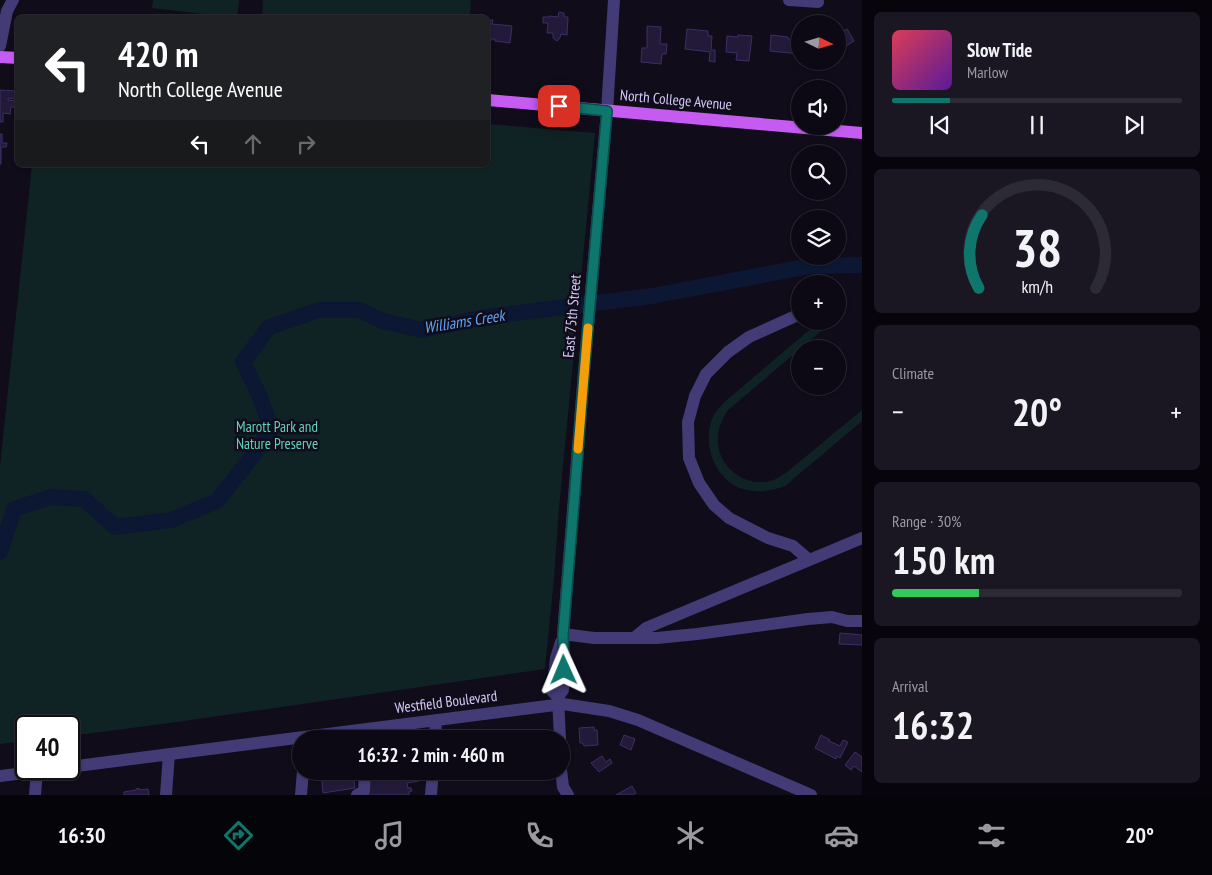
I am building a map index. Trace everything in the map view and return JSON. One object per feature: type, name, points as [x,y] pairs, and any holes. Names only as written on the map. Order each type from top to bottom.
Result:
[{"type":"main road","points":[[0,57],[15,58]]},
{"type":"main road","name":"North College Avenue","points":[[490,100],[862,133]]},
{"type":"street","name":"East 75th Street","points":[[560,730],[559,701],[563,690],[563,634],[607,111],[614,0]]},
{"type":"street","points":[[789,0],[818,2]]},
{"type":"street","points":[[0,46],[8,1]]},
{"type":"street","points":[[791,318],[749,337],[728,352],[706,374],[695,396],[688,422],[689,458],[699,482],[714,505],[729,518],[768,538],[793,546],[808,560]]},
{"type":"street","points":[[634,638],[646,628],[862,538]]},
{"type":"street","points":[[563,634],[594,638],[657,638],[832,617],[847,621],[862,621]]},
{"type":"street","name":"Westfield Boulevard","points":[[389,730],[436,720],[559,701],[609,711],[638,720],[811,795]]},
{"type":"street","points":[[435,730],[436,720]]},
{"type":"street","name":"Westfield Boulevard","points":[[80,766],[292,740]]},
{"type":"street","points":[[166,795],[169,754]]},
{"type":"street","points":[[0,776],[15,774]]},
{"type":"street","points":[[35,795],[36,780]]},
{"type":"street","points":[[301,795],[302,780]]},
{"type":"street","points":[[357,795],[364,790],[364,780]]},
{"type":"street","points":[[431,795],[432,780]]},
{"type":"green space","points":[[153,0],[239,0],[237,15],[212,15],[152,8]]},
{"type":"green space","points":[[263,0],[471,0],[470,15],[262,15]]},
{"type":"green space","name":"Marott Park and Nature Preserve","points":[[490,124],[595,133],[545,669],[80,735],[80,715],[15,715],[15,742],[0,744],[0,466],[32,167],[490,167]]},
{"type":"green space","points":[[809,330],[822,330],[811,340],[797,340]]},
{"type":"green space","points":[[791,345],[791,357],[727,411],[718,433],[718,446],[724,462],[737,475],[753,481],[762,482],[778,478],[862,410],[862,421],[785,486],[770,490],[749,490],[733,484],[725,478],[718,470],[710,450],[709,429],[712,419],[726,400]]},
{"type":"building","points":[[559,12],[564,13],[564,17],[568,17],[567,35],[561,34],[557,41],[553,38],[553,33],[547,33],[548,23],[543,23],[543,17],[558,17]]},
{"type":"building","points":[[490,20],[493,20],[492,24],[512,26],[510,43],[492,39],[490,42]]},
{"type":"building","points":[[647,26],[661,27],[660,44],[667,44],[666,54],[662,54],[661,64],[641,62],[642,48],[647,48]]},
{"type":"building","points":[[687,29],[708,31],[708,36],[712,36],[711,50],[715,50],[715,62],[709,61],[710,52],[685,49]]},
{"type":"building","points":[[846,30],[854,41],[846,46]]},
{"type":"building","points":[[738,35],[752,36],[749,61],[736,60],[737,53],[726,52],[727,36],[738,37]]},
{"type":"building","points":[[771,35],[788,37],[788,39],[791,39],[791,53],[770,51]]},
{"type":"building","points":[[0,90],[15,91],[15,99],[8,98],[8,100],[15,101],[15,107],[11,107],[10,114],[3,113],[3,122],[0,122]]},
{"type":"building","points":[[0,134],[2,134],[2,143],[7,143],[6,147],[1,147],[1,164],[0,164]]},
{"type":"building","points":[[840,633],[862,635],[862,645],[839,644]]},
{"type":"building","points":[[594,727],[594,730],[597,730],[598,745],[584,746],[583,743],[580,743],[579,728]]},
{"type":"building","points":[[624,735],[635,739],[631,750],[620,745]]},
{"type":"building","points":[[821,735],[840,746],[843,740],[848,742],[840,758],[837,756],[836,759],[815,748]]},
{"type":"building","points":[[855,752],[862,757],[862,772],[854,766],[851,770],[845,765]]},
{"type":"building","points":[[602,756],[606,762],[610,759],[612,763],[599,772],[591,763]]},
{"type":"building","points":[[322,780],[354,780],[355,788],[323,793]]},
{"type":"building","points":[[368,780],[419,780],[407,783],[408,788],[411,788],[412,791],[409,792],[409,795],[367,795]]},
{"type":"building","points":[[632,786],[636,793],[633,795],[616,795]]},
{"type":"building","points":[[139,788],[139,790],[148,789],[149,795],[124,795],[124,792]]},
{"type":"waterway","name":"Williams Creek","points":[[0,552],[14,509],[51,497],[84,499],[115,527],[171,520],[217,501],[255,453],[271,429],[260,397],[243,362],[269,327],[319,310],[359,310],[383,321],[422,330],[486,317],[652,296],[810,266],[862,265]]},
{"type":"slow traffic","points":[[578,449],[588,328]]},
{"type":"route","points":[[559,106],[607,111],[563,635],[564,670]]}]
